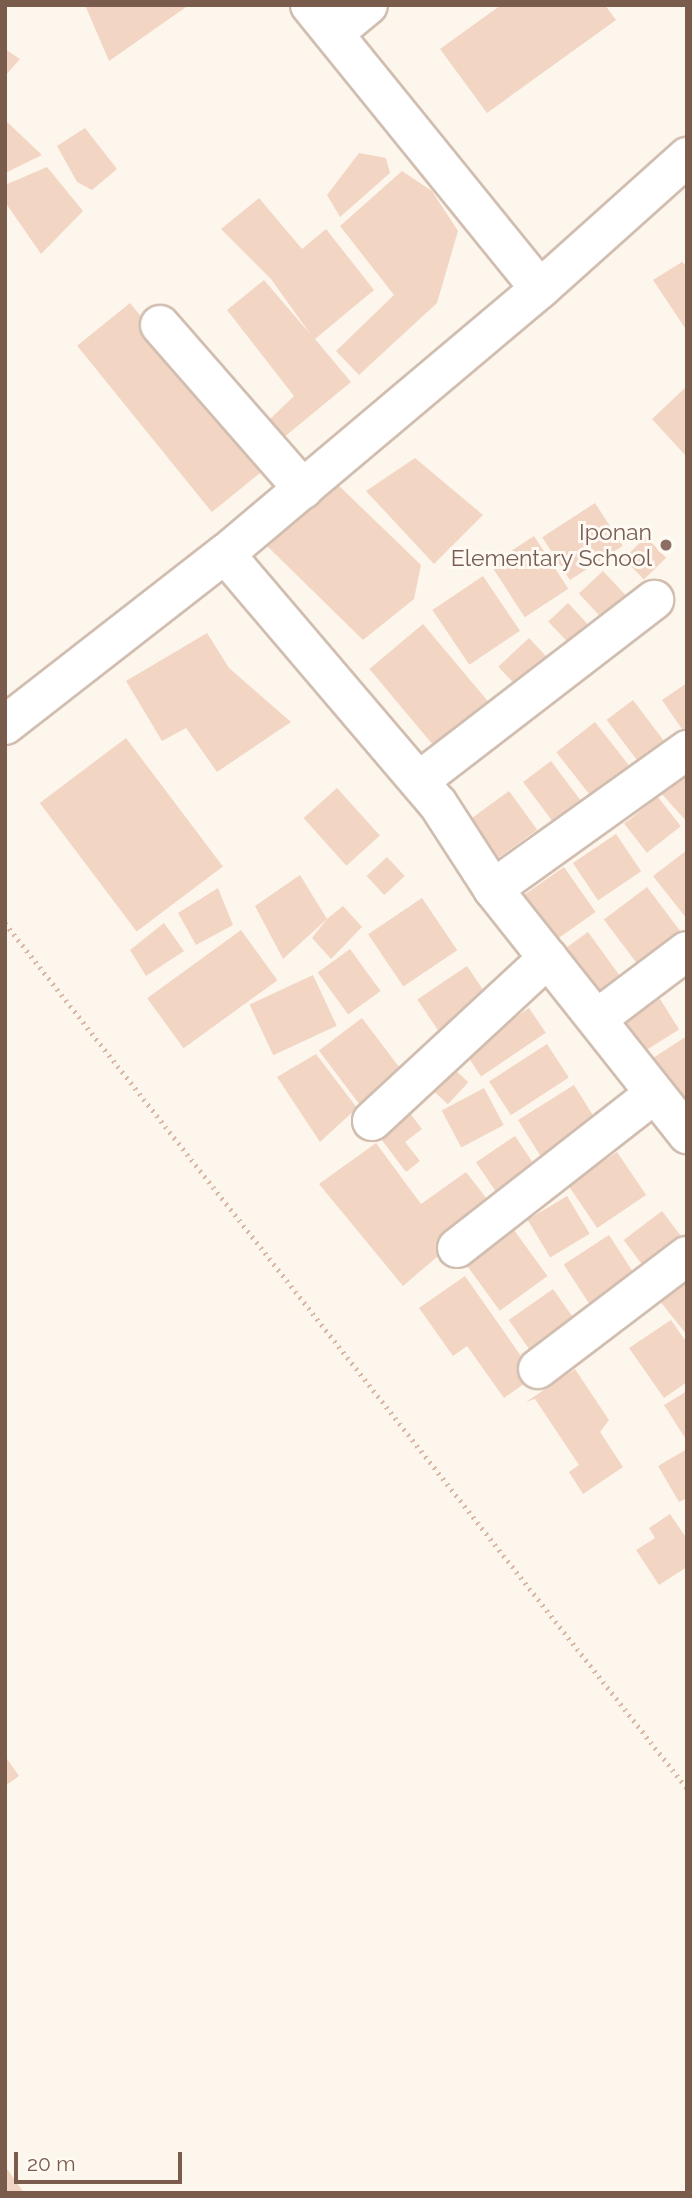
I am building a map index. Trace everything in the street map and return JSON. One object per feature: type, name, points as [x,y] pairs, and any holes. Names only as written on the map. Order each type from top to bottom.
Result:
[{"type":"street","points":[[368,5],[322,19],[540,289]]},
{"type":"street","points":[[5,725],[225,554],[540,289],[687,157]]},
{"type":"street","points":[[160,325],[303,489]]},
{"type":"street","points":[[225,554],[419,780],[493,889],[598,1018],[653,1095],[687,1134]]},
{"type":"street","points":[[419,780],[654,600]]},
{"type":"street","points":[[493,889],[687,750]]},
{"type":"street","points":[[598,1018],[687,951]]},
{"type":"street","points":[[372,1121],[548,958]]},
{"type":"street","points":[[457,1248],[653,1095]]},
{"type":"street","points":[[538,1369],[687,1256]]},
{"type":"path","points":[[5,923],[687,1788]]},
{"type":"building","points":[[85,5],[189,5],[109,61]]},
{"type":"building","points":[[501,5],[605,5],[616,20],[487,113],[440,49]]},
{"type":"building","points":[[5,49],[20,59],[5,76]]},
{"type":"building","points":[[5,120],[42,155],[5,173]]},
{"type":"building","points":[[85,128],[117,169],[92,190],[77,182],[57,146]]},
{"type":"building","points":[[359,153],[386,158],[390,173],[340,217],[327,195]]},
{"type":"building","points":[[47,167],[83,211],[41,254],[5,202],[5,185]]},
{"type":"building","points":[[402,171],[432,191],[458,231],[437,303],[359,375],[336,351],[394,295],[340,226]]},
{"type":"building","points":[[259,198],[302,249],[326,229],[374,290],[315,339],[351,382],[283,438],[270,419],[294,396],[227,310],[264,280],[311,335],[271,279],[221,229]]},
{"type":"building","points":[[682,262],[687,267],[685,328],[653,280]]},
{"type":"building","points":[[130,303],[265,469],[212,512],[77,346]]},
{"type":"building","points":[[687,386],[687,454],[685,455],[652,419]]},
{"type":"building","points":[[415,458],[483,515],[434,564],[366,491]]},
{"type":"building","points":[[333,480],[421,565],[414,599],[363,640],[265,544]]},
{"type":"building","points":[[595,503],[623,546],[570,580],[542,537]]},
{"type":"building","points":[[534,536],[568,589],[525,617],[490,564]]},
{"type":"building","points":[[646,537],[666,558],[644,579],[624,559]]},
{"type":"building","points":[[603,571],[631,601],[607,623],[579,594]]},
{"type":"building","points":[[483,576],[520,631],[469,665],[432,610]]},
{"type":"building","points":[[568,603],[598,635],[578,654],[548,621]]},
{"type":"building","points":[[423,624],[495,710],[441,755],[369,669]]},
{"type":"building","points":[[207,633],[229,668],[291,722],[217,772],[186,728],[162,741],[126,681]]},
{"type":"building","points":[[529,638],[552,663],[521,692],[498,667]]},
{"type":"building","points":[[687,683],[687,731],[684,732],[662,700]]},
{"type":"building","points":[[633,700],[665,742],[639,762],[607,720]]},
{"type":"building","points":[[595,722],[629,765],[590,796],[556,752]]},
{"type":"building","points":[[126,738],[223,867],[137,932],[40,803]]},
{"type":"building","points":[[551,761],[580,800],[553,821],[523,782]]},
{"type":"building","points":[[687,771],[687,822],[661,793]]},
{"type":"building","points":[[337,788],[380,836],[346,866],[304,818]]},
{"type":"building","points":[[509,791],[537,830],[492,863],[464,824]]},
{"type":"building","points":[[658,797],[681,826],[647,853],[624,823]]},
{"type":"building","points":[[616,834],[641,871],[598,900],[573,863]]},
{"type":"building","points":[[687,850],[687,919],[653,876]]},
{"type":"building","points":[[387,857],[405,876],[384,895],[367,876]]},
{"type":"building","points":[[564,867],[596,912],[555,940],[524,895]]},
{"type":"building","points":[[300,875],[327,919],[283,959],[255,906]]},
{"type":"building","points":[[647,887],[683,935],[640,967],[604,919]]},
{"type":"building","points":[[218,888],[233,925],[196,945],[178,913]]},
{"type":"building","points":[[422,898],[457,950],[403,987],[368,934]]},
{"type":"building","points":[[343,906],[362,927],[331,959],[312,938],[327,919]]},
{"type":"building","points":[[164,923],[184,951],[146,976],[130,950]]},
{"type":"building","points":[[241,930],[277,980],[184,1048],[147,998]]},
{"type":"building","points":[[588,932],[625,983],[599,1002],[562,951]]},
{"type":"building","points":[[350,949],[381,991],[348,1015],[318,973]]},
{"type":"building","points":[[467,966],[490,1001],[441,1034],[417,1000]]},
{"type":"building","points":[[313,975],[337,1026],[273,1055],[250,1005]]},
{"type":"building","points":[[660,999],[679,1030],[638,1055],[619,1024]]},
{"type":"building","points":[[529,1008],[546,1033],[481,1076],[464,1052]]},
{"type":"building","points":[[362,1018],[404,1073],[360,1106],[319,1050]]},
{"type":"building","points":[[687,1036],[687,1108],[653,1058]]},
{"type":"building","points":[[547,1044],[569,1078],[511,1115],[489,1082]]},
{"type":"building","points":[[316,1054],[357,1108],[320,1142],[277,1077]]},
{"type":"building","points":[[453,1068],[468,1082],[448,1104],[433,1090]]},
{"type":"building","points":[[574,1085],[598,1123],[542,1158],[518,1120]]},
{"type":"building","points":[[484,1088],[504,1125],[461,1148],[442,1111]]},
{"type":"building","points":[[409,1112],[422,1129],[405,1142],[420,1161],[406,1172],[378,1135]]},
{"type":"building","points":[[515,1136],[539,1172],[500,1198],[476,1162]]},
{"type":"building","points":[[376,1143],[421,1204],[466,1172],[494,1208],[403,1286],[319,1184]]},
{"type":"building","points":[[617,1152],[646,1195],[597,1228],[568,1185]]},
{"type":"building","points":[[567,1196],[590,1234],[550,1257],[528,1220]]},
{"type":"building","points":[[662,1211],[685,1241],[647,1270],[624,1240]]},
{"type":"building","points":[[514,1230],[548,1276],[500,1311],[466,1265]]},
{"type":"building","points":[[609,1235],[639,1282],[594,1311],[564,1264]]},
{"type":"building","points":[[687,1270],[687,1335],[655,1295]]},
{"type":"building","points":[[465,1276],[535,1376],[504,1398],[467,1346],[453,1356],[419,1308]]},
{"type":"building","points":[[553,1289],[576,1322],[532,1353],[509,1320]]},
{"type":"building","points":[[671,1320],[687,1343],[687,1382],[664,1398],[629,1348]]},
{"type":"building","points":[[575,1369],[609,1420],[600,1432],[623,1467],[583,1494],[569,1472],[579,1465],[535,1399],[526,1402]]},
{"type":"building","points":[[687,1391],[687,1441],[664,1405]]},
{"type":"building","points":[[687,1449],[687,1498],[679,1502],[658,1466]]},
{"type":"building","points":[[670,1514],[687,1539],[687,1567],[659,1585],[636,1550],[655,1538],[649,1528]]},
{"type":"building","points":[[5,1756],[19,1776],[5,1786]]},
{"type":"building","points":[[5,2166],[24,2193],[5,2193]]},
{"type":"place","name":"Iponan Elementary School","points":[[666,545]]}]
